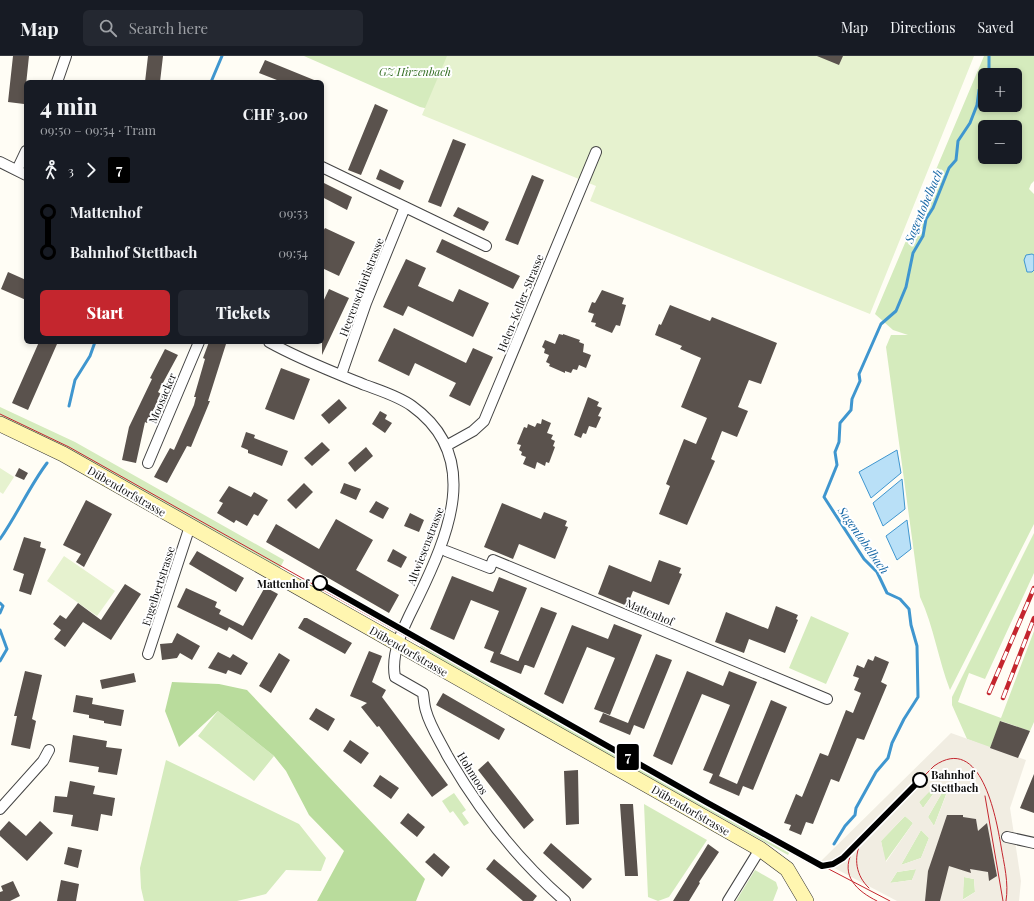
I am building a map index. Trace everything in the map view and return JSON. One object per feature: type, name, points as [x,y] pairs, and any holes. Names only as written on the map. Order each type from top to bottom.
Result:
[{"type":"street","points":[[58,80],[66,56]]},
{"type":"street","name":"Helen-Keller-Strasse","points":[[446,446],[473,431],[484,421],[596,152]]},
{"type":"street","points":[[16,170],[24,156]]},
{"type":"street","points":[[0,162],[24,174]]},
{"type":"street","points":[[324,168],[486,246]]},
{"type":"street","name":"Heerenschürlistrasse","points":[[341,375],[366,302],[406,207]]},
{"type":"street","name":"Moosacker","points":[[148,463],[198,344]]},
{"type":"street","name":"Altwiesenstrasse","points":[[273,344],[411,405],[426,417],[436,428],[446,446],[454,484],[454,500],[450,518],[419,596],[401,633],[397,645]]},
{"type":"street","name":"Dübendorfstrasse","points":[[0,424],[63,454],[760,850],[787,869],[804,898]]},
{"type":"street","name":"Engelbertstrasse","points":[[148,654],[190,526]]},
{"type":"street","name":"Mattenhof","points":[[446,551],[490,568],[493,560],[827,699]]},
{"type":"street","name":"Hohmoos","points":[[397,645],[394,677],[423,693],[426,711],[438,738],[464,784],[488,818],[520,856],[550,888],[565,901]]},
{"type":"street","points":[[0,809],[43,761],[49,750]]},
{"type":"street","points":[[1007,837],[1034,843]]},
{"type":"street","points":[[728,901],[760,850]]},
{"type":"green space","name":"GZ Hirzenbach","points":[[304,56],[451,56],[429,109],[420,107]]},
{"type":"green space","points":[[447,56],[974,56],[870,314],[590,201],[596,186],[422,115]]},
{"type":"green space","points":[[984,56],[1034,56],[1034,181],[1029,189],[1034,194],[1034,255],[1032,254],[1032,272],[1034,270],[1034,524],[950,690],[929,620],[920,597],[886,347],[891,335],[908,335],[893,330],[875,314],[978,70],[978,112],[1022,112],[1022,68],[979,68]]},
{"type":"green space","points":[[0,407],[75,442],[284,560],[280,568],[0,417]]},
{"type":"green space","points":[[0,468],[14,477],[3,494],[0,492]]},
{"type":"green space","points":[[1034,533],[1034,573],[985,679],[969,673],[958,702],[1001,718],[1034,631],[1034,722],[1030,731],[1001,721],[990,748],[967,739],[952,705],[952,697]]},
{"type":"green space","points":[[64,556],[115,591],[97,616],[47,581]]},
{"type":"green space","points":[[811,616],[849,633],[826,684],[789,668]]},
{"type":"green space","points":[[425,639],[694,792],[793,846],[788,855],[425,652],[426,650],[420,647]]},
{"type":"green space","points":[[172,682],[219,684],[247,690],[425,879],[416,901],[317,901],[344,851],[309,815],[286,771],[274,756],[218,711],[179,747],[165,711]]},
{"type":"green space","points":[[218,711],[274,756],[254,781],[198,736]]},
{"type":"green space","points":[[166,760],[299,824],[326,858],[321,871],[286,870],[266,894],[237,901],[144,901],[141,888],[140,868]]},
{"type":"green space","points":[[937,783],[939,786],[923,808],[919,802]]},
{"type":"green space","points":[[947,784],[950,784],[934,826],[928,817]]},
{"type":"green space","points":[[454,793],[466,810],[462,813],[469,823],[464,826],[453,811],[450,813],[442,801]]},
{"type":"green space","points":[[644,804],[707,840],[669,897],[658,901],[648,897]]},
{"type":"green space","points":[[905,816],[913,823],[885,862],[881,841]]},
{"type":"green space","points":[[921,830],[929,838],[921,858],[901,865]]},
{"type":"green space","points":[[917,869],[912,880],[890,883],[897,872]]},
{"type":"green space","points":[[755,870],[776,882],[778,888],[773,901],[736,901]]},
{"type":"green space","points":[[964,877],[974,879],[975,892],[962,900]]},
{"type":"shaded area","points":[[951,733],[1026,760],[1010,808],[1021,881],[1019,901],[897,901],[821,861]],"holes":[[[937,784],[939,786],[923,808],[919,802]],[[947,784],[950,785],[934,826],[928,817]],[[905,816],[913,823],[886,862],[881,841]],[[962,817],[976,819],[982,851]],[[921,830],[929,838],[921,858],[901,865]],[[916,869],[912,880],[890,883],[897,872]],[[964,877],[974,879],[975,892],[963,900]]]},
{"type":"water","points":[[1026,255],[1034,255],[1034,270],[1032,272],[1027,272],[1024,260]]},
{"type":"water","points":[[897,450],[901,473],[871,498],[859,472]]},
{"type":"water","points":[[902,479],[905,509],[883,526],[873,503]]},
{"type":"water","points":[[907,520],[911,549],[897,560],[886,536]]},
{"type":"building","points":[[13,56],[29,56],[26,80],[24,80],[24,104],[8,102]]},
{"type":"building","points":[[148,56],[163,56],[160,80],[145,80]]},
{"type":"building","points":[[817,56],[843,56],[839,65]]},
{"type":"building","points":[[265,60],[314,80],[277,80],[259,73]]},
{"type":"building","points":[[375,104],[388,110],[361,175],[348,170]]},
{"type":"building","points":[[453,139],[466,144],[441,207],[428,202]]},
{"type":"building","points":[[380,169],[404,181],[400,190],[376,179]]},
{"type":"building","points":[[532,175],[544,180],[518,245],[505,240]]},
{"type":"building","points":[[324,183],[352,197],[347,210],[324,198]]},
{"type":"building","points":[[458,207],[489,222],[484,231],[453,216]]},
{"type":"building","points":[[325,228],[355,242],[339,276],[324,269]]},
{"type":"building","points":[[442,239],[520,276],[513,289],[436,252]]},
{"type":"building","points":[[406,259],[426,268],[418,286],[453,302],[459,289],[489,303],[473,337],[408,306],[403,316],[383,307]]},
{"type":"building","points":[[8,272],[24,279],[24,299],[1,289]]},
{"type":"building","points":[[329,289],[349,298],[322,355],[322,344],[324,344],[324,300]]},
{"type":"building","points":[[602,290],[624,298],[622,304],[626,305],[620,326],[616,325],[612,333],[595,326],[596,323],[591,322],[594,314],[588,312],[592,302],[595,303]]},
{"type":"building","points":[[670,305],[710,321],[712,317],[777,343],[761,384],[749,380],[738,407],[748,411],[737,437],[722,431],[711,459],[715,461],[687,525],[659,514],[670,486],[666,484],[684,439],[696,444],[707,418],[681,407],[701,358],[680,349],[682,346],[655,335],[659,324],[661,325]]},
{"type":"building","points":[[394,328],[466,363],[473,348],[493,357],[470,406],[449,396],[456,383],[415,363],[409,376],[378,361]]},
{"type":"building","points":[[559,334],[580,340],[579,342],[584,344],[583,352],[591,355],[586,368],[579,365],[577,370],[573,369],[571,373],[565,371],[565,373],[549,366],[550,364],[546,362],[549,355],[544,353],[545,349],[542,347],[545,340],[555,344]]},
{"type":"building","points":[[38,344],[57,344],[28,410],[12,403]]},
{"type":"building","points":[[208,344],[226,344],[208,401],[210,401],[191,447],[187,446],[167,483],[154,477],[170,448],[174,450],[194,405],[196,397],[194,397],[205,359],[203,358]]},
{"type":"building","points":[[165,349],[178,355],[158,392],[161,394],[147,423],[145,422],[136,463],[122,460],[129,427],[152,379],[150,378]]},
{"type":"building","points":[[281,368],[310,379],[294,420],[265,409]]},
{"type":"building","points":[[588,397],[599,402],[597,406],[602,408],[598,416],[601,417],[596,428],[589,426],[586,434],[583,433],[581,438],[574,435]]},
{"type":"building","points":[[339,399],[347,408],[329,424],[321,415]]},
{"type":"building","points":[[380,411],[387,415],[385,419],[392,423],[385,433],[372,424]]},
{"type":"building","points":[[542,419],[551,423],[547,433],[553,435],[551,439],[555,441],[553,446],[555,447],[549,463],[546,462],[545,466],[537,462],[535,469],[523,464],[526,457],[521,455],[522,452],[519,450],[521,445],[517,444],[524,427],[527,428],[528,424],[535,427],[537,423],[541,424]]},
{"type":"building","points":[[246,432],[255,435],[254,438],[288,451],[282,466],[248,453],[248,450],[241,447]]},
{"type":"building","points":[[322,442],[330,450],[312,466],[304,458]]},
{"type":"building","points":[[366,447],[373,456],[355,472],[348,463]]},
{"type":"building","points":[[19,468],[28,473],[24,480],[15,476]]},
{"type":"building","points":[[304,483],[313,492],[296,509],[287,500]]},
{"type":"building","points":[[344,483],[361,489],[356,500],[340,493]]},
{"type":"building","points":[[229,486],[251,497],[254,492],[268,500],[258,516],[254,514],[247,526],[236,520],[234,523],[217,513],[223,503],[219,501]]},
{"type":"building","points":[[86,500],[112,514],[84,567],[76,562],[81,554],[63,545]]},
{"type":"building","points":[[376,501],[389,508],[383,519],[369,512]]},
{"type":"building","points":[[502,503],[541,519],[544,512],[567,521],[565,526],[568,527],[555,559],[519,544],[513,559],[484,547]]},
{"type":"building","points":[[410,513],[424,520],[419,532],[404,526]]},
{"type":"building","points":[[336,519],[373,540],[356,570],[399,595],[389,613],[266,542],[276,524],[319,549]]},
{"type":"building","points":[[24,537],[41,542],[40,547],[46,549],[31,595],[19,591],[24,574],[13,570]]},
{"type":"building","points":[[393,549],[407,557],[401,568],[387,561]]},
{"type":"building","points":[[197,551],[244,578],[236,592],[189,564]]},
{"type":"building","points":[[659,560],[681,568],[679,573],[682,574],[669,605],[633,591],[627,606],[598,594],[609,565],[651,582]]},
{"type":"building","points":[[452,576],[493,592],[499,577],[527,588],[500,654],[525,664],[521,674],[490,662],[494,652],[484,648],[499,611],[471,600],[454,640],[430,629]]},
{"type":"building","points":[[125,584],[141,594],[111,640],[83,622],[65,647],[54,639],[61,630],[53,624],[60,615],[66,619],[78,603],[101,620]]},
{"type":"building","points":[[265,587],[278,594],[252,640],[229,627],[227,631],[177,607],[186,588],[217,602],[215,607],[221,610],[219,614],[243,626]]},
{"type":"building","points":[[776,606],[798,615],[796,619],[798,620],[785,653],[749,639],[744,653],[715,642],[726,612],[768,629]]},
{"type":"building","points":[[541,607],[557,613],[534,668],[518,662]]},
{"type":"building","points":[[304,618],[307,618],[352,643],[345,654],[298,628]]},
{"type":"building","points":[[614,624],[642,635],[610,715],[594,709],[615,658],[587,647],[563,704],[544,694],[572,625],[608,639]]},
{"type":"building","points":[[177,633],[200,646],[192,660],[180,653],[177,658],[162,660],[160,644],[172,643]]},
{"type":"building","points":[[369,651],[382,656],[372,682],[386,690],[382,697],[448,785],[432,797],[379,726],[377,727],[361,707],[367,703],[350,696]]},
{"type":"building","points":[[218,652],[230,658],[233,654],[248,663],[241,675],[228,670],[226,674],[208,668]]},
{"type":"building","points":[[279,653],[290,660],[271,693],[259,686]]},
{"type":"building","points":[[656,654],[672,660],[644,729],[634,725],[630,735],[599,722],[603,713],[628,723]]},
{"type":"building","points":[[875,656],[889,662],[881,682],[887,685],[864,740],[857,738],[839,782],[831,779],[813,824],[806,822],[801,835],[789,830],[791,825],[784,823],[796,794],[802,797],[820,753],[828,756],[846,710],[853,713],[861,693],[854,690],[859,678],[853,676],[857,665],[864,668],[868,659],[873,661]]},
{"type":"building","points":[[25,671],[42,675],[32,719],[36,721],[30,749],[11,745],[17,716],[14,716]]},
{"type":"building","points":[[687,671],[723,686],[729,671],[757,682],[719,776],[737,784],[771,700],[787,707],[753,790],[743,786],[739,796],[709,783],[713,774],[703,770],[730,705],[702,694],[672,765],[653,756]]},
{"type":"building","points":[[134,673],[136,682],[102,689],[100,680]]},
{"type":"building","points":[[443,693],[505,729],[499,740],[436,705]]},
{"type":"building","points":[[76,695],[93,698],[92,704],[124,710],[121,726],[104,723],[104,721],[89,718],[89,715],[73,712]]},
{"type":"building","points":[[316,708],[335,719],[328,731],[309,719]]},
{"type":"building","points":[[1000,721],[1030,731],[1018,758],[990,748]]},
{"type":"building","points":[[73,735],[107,741],[106,747],[122,749],[117,775],[98,772],[99,767],[69,762]]},
{"type":"building","points":[[350,740],[369,753],[361,764],[343,751]]},
{"type":"building","points":[[488,761],[534,820],[524,829],[478,770]]},
{"type":"building","points":[[578,770],[579,824],[566,825],[564,771]]},
{"type":"building","points":[[1034,774],[1034,813],[1020,808]]},
{"type":"building","points":[[380,775],[399,788],[391,799],[373,786]]},
{"type":"building","points":[[70,781],[95,786],[93,794],[115,798],[112,816],[101,814],[98,831],[71,826],[73,815],[53,812],[55,796],[67,797]]},
{"type":"building","points":[[620,804],[633,804],[638,876],[625,876]]},
{"type":"building","points":[[408,813],[425,827],[417,837],[400,823]]},
{"type":"building","points":[[947,815],[963,815],[963,817],[976,819],[978,831],[987,823],[997,876],[989,881],[988,872],[970,869],[971,873],[949,866],[940,901],[925,901],[928,871]]},
{"type":"building","points":[[9,821],[26,836],[40,821],[53,833],[27,861],[0,836],[0,831]]},
{"type":"building","points":[[551,843],[592,879],[583,889],[543,853]]},
{"type":"building","points":[[708,844],[719,852],[699,882],[700,883],[689,901],[673,901]]},
{"type":"building","points":[[68,847],[82,850],[78,868],[64,864]]},
{"type":"building","points":[[434,853],[450,867],[442,877],[425,862]]},
{"type":"building","points":[[494,859],[537,896],[533,901],[523,901],[486,869]]},
{"type":"building","points":[[61,880],[79,884],[76,901],[57,901]]},
{"type":"building","points":[[13,881],[20,896],[10,901],[0,901],[0,892],[3,891],[1,886]]},
{"type":"waterway","points":[[212,80],[222,56]]},
{"type":"waterway","name":"Sagentobelbach","points":[[989,56],[989,68]]},
{"type":"waterway","name":"Sagentobelbach","points":[[834,844],[845,826],[855,815],[856,808],[876,772],[888,758],[892,743],[904,719],[918,697],[917,646],[911,625],[909,609],[900,599],[887,593],[877,572],[864,559],[824,497],[837,465],[835,452],[839,442],[840,423],[851,410],[852,399],[860,381],[859,374],[881,324],[896,311],[906,287],[913,253],[923,236],[926,219],[933,208],[949,168],[956,160],[958,141],[970,123],[977,105],[978,98]]},
{"type":"waterway","points":[[69,406],[75,380],[90,356],[94,344]]},
{"type":"waterway","points":[[0,539],[47,463]]},
{"type":"waterway","points":[[0,603],[3,606],[0,613]]},
{"type":"waterway","points":[[0,630],[7,649],[0,661]]},
{"type":"tram line","points":[[0,414],[69,447],[809,863],[828,865],[842,859],[934,766],[950,759],[964,760],[975,769],[990,799],[999,833],[1005,867],[1007,880],[1006,901]]},
{"type":"tram line","name":"7","points":[[320,583],[706,802],[822,866],[833,864],[843,858],[920,780]]},
{"type":"tram line","points":[[985,796],[1003,901]]},
{"type":"tram line","points":[[861,842],[857,854],[857,866],[861,878],[869,888]]},
{"type":"tram line","points":[[852,852],[848,868],[852,882],[863,892],[877,901]]},
{"type":"tram line","points":[[821,865],[890,901]]},
{"type":"railway","points":[[989,693],[1034,588]]},
{"type":"railway","points":[[1003,698],[1034,618]]},
{"type":"place","name":"Mattenhof","points":[[320,583]]},
{"type":"place","name":"Bahnhof Stettbach","points":[[920,780]]}]
